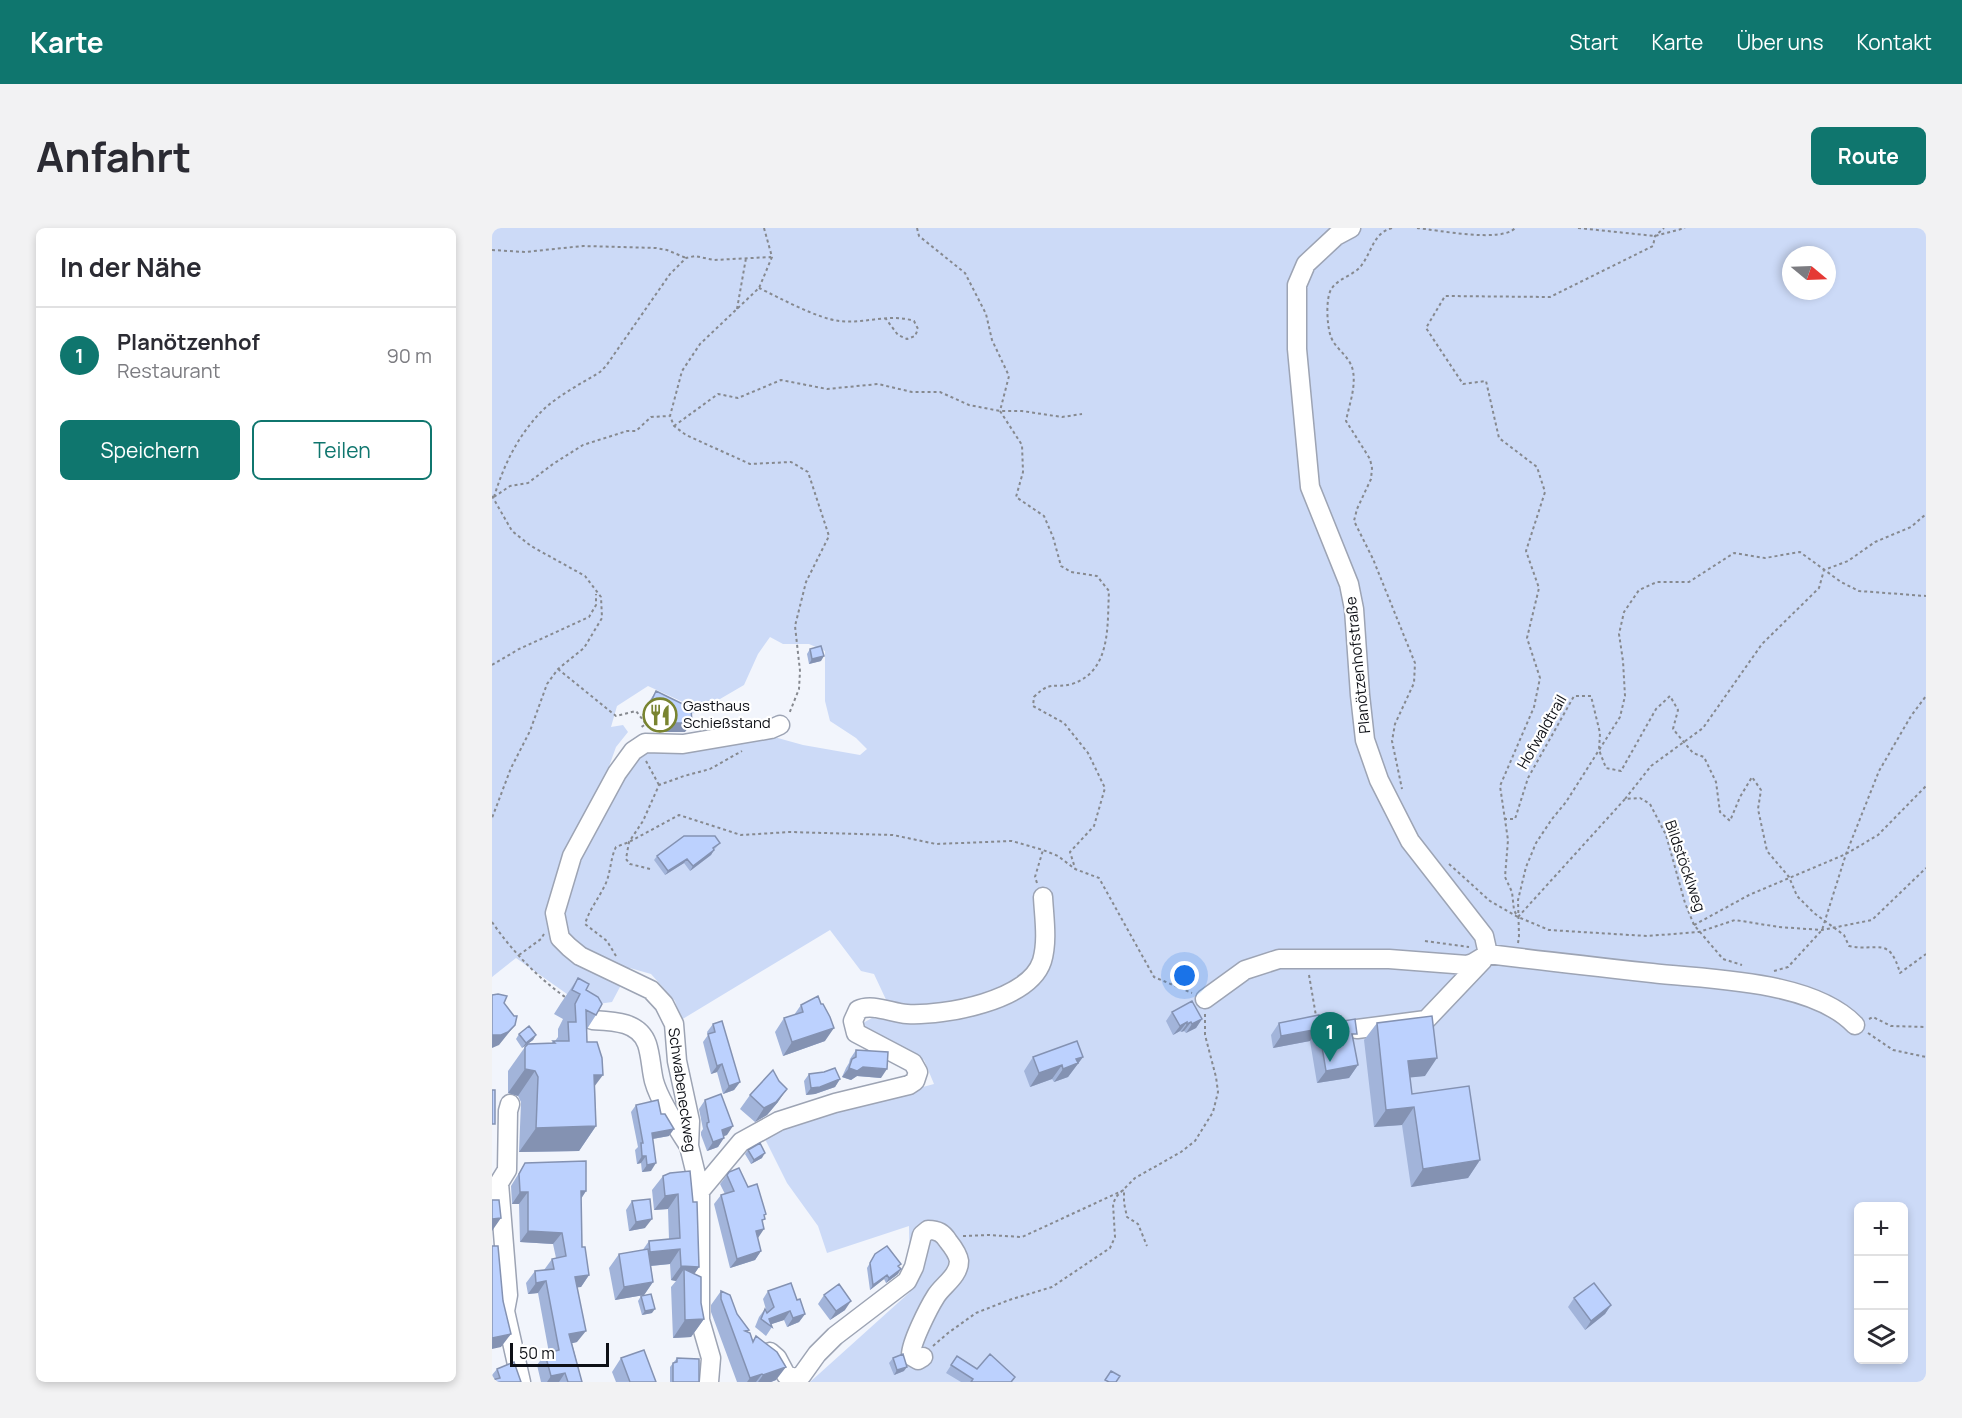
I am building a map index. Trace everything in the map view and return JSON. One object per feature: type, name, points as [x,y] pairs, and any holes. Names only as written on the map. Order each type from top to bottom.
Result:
[{"type":"street","name":"Planötzenhofstraße","points":[[1351,228],[1336,236],[1306,264],[1297,285],[1298,354],[1310,487],[1349,584],[1354,609],[1365,740],[1379,780],[1410,842],[1484,936],[1488,954]]},
{"type":"street","points":[[569,947],[560,938],[555,913],[572,856],[617,773],[633,751],[645,743],[683,744],[771,729],[780,725]]},
{"type":"street","points":[[700,1191],[741,1142],[779,1122],[915,1082],[918,1072],[913,1063],[856,1033],[853,1021],[858,1010],[865,1007],[909,1014],[939,1013],[976,1005],[1007,994],[1021,986],[1034,976],[1042,960],[1045,945],[1042,897]]},
{"type":"street","name":"Schwabeneckweg","points":[[569,947],[580,956],[651,990],[664,1004],[674,1024],[677,1061],[690,1121],[689,1146],[700,1191],[700,1320],[711,1358],[710,1382]]},
{"type":"street","points":[[1357,1029],[1426,1020],[1488,954]]},
{"type":"street","points":[[1205,999],[1245,970],[1279,959],[1389,958],[1467,965],[1488,954],[1775,988],[1830,1006],[1855,1025]]},
{"type":"street","points":[[592,1020],[620,1022],[639,1031],[647,1043],[654,1083],[689,1146]]},
{"type":"street","points":[[510,1104],[507,1170],[499,1183],[508,1295],[505,1311],[521,1382]]},
{"type":"street","points":[[758,1344],[777,1358],[786,1375],[792,1378],[799,1377],[835,1336],[908,1281],[925,1231],[934,1230],[945,1237],[959,1263],[952,1277],[935,1297],[912,1348],[913,1358],[918,1360],[923,1357]]},
{"type":"street","points":[[700,1289],[722,1294]]},
{"type":"street","points":[[522,1356],[527,1382]]},
{"type":"path","points":[[764,228],[772,257],[759,288],[700,344],[682,371],[670,416],[674,426],[686,435],[750,464],[791,462],[808,472],[829,536],[806,582],[795,626],[800,671],[799,689],[792,710],[780,725]]},
{"type":"path","points":[[917,228],[920,236],[964,273],[986,314],[992,340],[1009,376],[1000,411],[1022,445],[1023,472],[1016,497],[1044,516],[1061,566],[1071,572],[1097,576],[1109,591],[1106,649],[1090,675],[1072,684],[1044,687],[1034,697],[1033,706],[1064,723],[1088,753],[1105,788],[1094,826],[1070,852],[1075,869]]},
{"type":"path","points":[[1392,228],[1384,230],[1376,238],[1361,267],[1332,288],[1327,303],[1331,338],[1348,359],[1353,371],[1354,385],[1346,421],[1370,459],[1372,468],[1371,479],[1356,509],[1354,521],[1373,559],[1415,663],[1414,683],[1395,724],[1392,741],[1404,799]]},
{"type":"path","points":[[1417,228],[1496,236],[1512,232],[1515,228]]},
{"type":"path","points":[[1578,228],[1655,236],[1685,228]]},
{"type":"path","name":"Hofwaldtrail","points":[[1518,917],[1514,910],[1512,892],[1505,877],[1509,840],[1500,786],[1534,707],[1540,678],[1527,639],[1539,588],[1526,551],[1545,492],[1537,467],[1499,438],[1486,381],[1463,384],[1426,328],[1445,296],[1550,297],[1653,246],[1655,236],[1664,228]]},
{"type":"path","points":[[492,250],[525,252],[583,246],[647,248],[667,250],[686,258]]},
{"type":"path","points":[[492,818],[511,768],[530,731],[547,684],[558,669],[584,648],[602,618],[601,597],[596,594],[585,576],[531,546],[512,531],[501,515],[493,496],[508,457],[546,407],[606,366],[670,274],[686,258],[695,256],[714,260],[772,257]]},
{"type":"path","points":[[737,311],[746,258]]},
{"type":"path","points":[[759,288],[807,311],[840,321],[904,318],[914,321],[918,329],[915,336],[907,339],[898,335],[886,319]]},
{"type":"path","points":[[674,426],[718,394],[738,398],[781,380],[827,389],[878,384],[912,392],[940,392],[969,405],[1000,411],[1022,411],[1062,417],[1082,414]]},
{"type":"path","points":[[493,496],[510,486],[528,483],[583,445],[636,431],[651,417],[670,416]]},
{"type":"path","points":[[1824,570],[1848,561],[1875,542],[1911,527],[1926,514]]},
{"type":"path","points":[[1514,957],[1519,936],[1518,900],[1526,867],[1536,843],[1566,802],[1620,717],[1625,696],[1619,634],[1624,612],[1639,590],[1657,582],[1689,582],[1734,553],[1765,558],[1800,552],[1841,582],[1859,591],[1926,596]]},
{"type":"path","points":[[1518,917],[1651,766],[1703,728],[1762,644],[1820,588],[1824,570]]},
{"type":"path","points":[[492,665],[519,649],[589,617],[596,605],[596,594]]},
{"type":"path","points":[[558,669],[616,716],[636,711],[646,724],[638,729]]},
{"type":"path","name":"Hofwaldtrail","points":[[1504,819],[1515,819],[1528,777],[1574,696],[1591,696],[1600,733],[1599,750]]},
{"type":"path","points":[[1599,750],[1606,768],[1622,771],[1656,709],[1670,696],[1678,710],[1673,729],[1693,753],[1704,757],[1716,782],[1720,812],[1730,821],[1752,777],[1761,790],[1758,809],[1767,851],[1789,877],[1797,896],[1814,913],[1844,935],[1849,946],[1858,948],[1874,946],[1888,949],[1895,957],[1900,973],[1926,954]]},
{"type":"path","points":[[1771,972],[1788,967],[1822,930],[1846,854],[1879,771],[1911,716],[1926,696]]},
{"type":"path","points":[[638,748],[659,785]]},
{"type":"path","points":[[650,868],[630,864],[626,859],[629,842],[643,821],[659,785],[710,769],[744,750]]},
{"type":"path","points":[[1694,925],[1749,895],[1846,854],[1878,835],[1926,786]]},
{"type":"path","name":"Bildstöcklweg","points":[[1625,798],[1640,798],[1650,804],[1666,835],[1685,903],[1699,932],[1723,959],[1747,967]]},
{"type":"path","points":[[609,969],[610,960],[617,958],[607,941],[585,924],[585,920],[607,882],[611,857],[616,847],[679,815],[741,835],[790,832],[893,836],[936,844],[1012,841],[1043,850],[1058,856],[1075,869],[1099,878],[1154,977],[1205,999],[1205,1035],[1218,1092],[1214,1112],[1195,1141],[1181,1152],[1143,1173],[1116,1197],[1113,1204],[1115,1237],[1110,1248],[1052,1287],[976,1312],[948,1333],[923,1357]]},
{"type":"path","points":[[1042,897],[1035,877],[1043,850]]},
{"type":"path","points":[[1442,857],[1490,901],[1518,917],[1549,930],[1647,936],[1699,932],[1735,920],[1779,927],[1822,930],[1872,920],[1926,868]]},
{"type":"path","points":[[492,922],[540,979],[568,999]]},
{"type":"path","points":[[519,955],[541,939],[545,933],[558,944],[569,947]]},
{"type":"path","points":[[1425,941],[1464,945],[1488,954]]},
{"type":"path","points":[[1310,981],[1317,1022]]},
{"type":"path","points":[[1855,1025],[1873,1017],[1891,1026],[1926,1027]]},
{"type":"path","points":[[1855,1025],[1893,1050],[1926,1057]]},
{"type":"path","points":[[945,1237],[988,1235],[1022,1237],[1124,1190]]},
{"type":"path","points":[[1124,1190],[1127,1217],[1138,1224],[1147,1246]]},
{"type":"shaded area","points":[[492,228],[1926,228],[1926,1382],[810,1382],[910,1292],[909,1226],[827,1253],[818,1226],[787,1183],[764,1137],[804,1119],[934,1084],[924,1060],[865,1033],[863,1023],[872,1018],[896,1021],[874,974],[861,971],[830,930],[681,1020],[675,1001],[651,974],[630,968],[612,1002],[584,1006],[516,958],[492,977]],"holes":[[[770,637],[783,644],[809,644],[825,651],[825,701],[830,721],[856,738],[867,749],[860,755],[803,745],[767,735],[656,748],[629,765],[616,786],[607,772],[616,747],[628,732],[623,725],[611,727],[617,706],[648,686],[685,703],[687,714],[696,713],[744,685],[758,654]]]},
{"type":"building","points":[[821,646],[824,656],[812,659],[810,649]]},
{"type":"building","points":[[656,691],[691,708],[692,723],[667,723],[667,715],[649,706]]},
{"type":"building","points":[[684,836],[715,836],[720,843],[693,866],[687,859],[668,871],[657,856]]},
{"type":"building","points":[[578,978],[589,984],[586,990],[598,997],[602,1004],[596,1015],[586,1010],[587,1042],[597,1042],[602,1058],[603,1075],[594,1075],[596,1126],[536,1128],[538,1077],[535,1071],[525,1069],[525,1047],[528,1044],[569,1041],[568,1022],[576,1022],[575,1004],[580,994],[572,990]]},
{"type":"building","points":[[492,995],[507,996],[504,1003],[514,1016],[517,1016],[515,1025],[508,1032],[492,1035]]},
{"type":"building","points":[[818,996],[834,1028],[792,1042],[784,1018],[803,1012],[801,1005]]},
{"type":"building","points":[[1192,1001],[1202,1019],[1180,1026],[1172,1012]]},
{"type":"building","points":[[1319,1015],[1320,1025],[1355,1019],[1357,1034],[1352,1034],[1358,1065],[1326,1071],[1319,1029],[1281,1036],[1279,1023]]},
{"type":"building","points":[[1432,1016],[1437,1058],[1408,1061],[1412,1094],[1469,1086],[1480,1160],[1423,1169],[1414,1107],[1386,1110],[1377,1023]]},
{"type":"building","points":[[722,1021],[740,1082],[729,1086],[722,1064],[717,1066],[708,1034],[715,1032],[713,1024]]},
{"type":"building","points":[[529,1026],[536,1035],[526,1043],[519,1034]]},
{"type":"building","points":[[1077,1041],[1083,1057],[1076,1059],[1078,1063],[1063,1069],[1062,1065],[1039,1073],[1033,1057]]},
{"type":"building","points":[[856,1050],[888,1052],[887,1069],[863,1067],[857,1071],[849,1068],[852,1059],[856,1057]]},
{"type":"building","points":[[835,1068],[840,1079],[811,1088],[809,1074]]},
{"type":"building","points":[[773,1070],[787,1089],[776,1102],[764,1108],[750,1095]]},
{"type":"building","points":[[492,1090],[495,1090],[495,1124],[492,1124]]},
{"type":"building","points":[[721,1094],[733,1126],[722,1130],[724,1138],[713,1142],[707,1126],[709,1122],[705,1100]]},
{"type":"building","points":[[658,1100],[661,1114],[665,1114],[674,1129],[652,1133],[656,1163],[647,1165],[646,1156],[642,1156],[641,1143],[643,1143],[636,1105]]},
{"type":"building","points":[[760,1143],[765,1153],[754,1160],[748,1150]]},
{"type":"building","points":[[586,1161],[586,1191],[581,1191],[582,1247],[585,1247],[589,1275],[575,1277],[586,1331],[569,1334],[582,1382],[568,1382],[565,1373],[551,1376],[545,1354],[559,1350],[546,1281],[536,1283],[535,1271],[554,1269],[552,1259],[566,1256],[562,1233],[528,1231],[528,1192],[520,1192],[519,1174],[525,1163]]},
{"type":"building","points":[[739,1168],[748,1187],[757,1184],[766,1214],[765,1219],[762,1220],[764,1229],[756,1231],[761,1251],[737,1259],[721,1195],[734,1191],[727,1175]]},
{"type":"building","points":[[690,1171],[693,1202],[697,1202],[699,1267],[681,1266],[680,1249],[650,1252],[649,1241],[680,1238],[678,1194],[665,1196],[663,1176]]},
{"type":"building","points":[[650,1199],[652,1219],[636,1222],[632,1201]]},
{"type":"building","points":[[492,1200],[499,1200],[501,1218],[492,1219]]},
{"type":"building","points":[[492,1246],[498,1246],[503,1301],[511,1334],[492,1338]]},
{"type":"building","points":[[887,1246],[901,1264],[898,1266],[901,1269],[889,1278],[887,1275],[873,1285],[870,1263],[875,1254]]},
{"type":"building","points":[[648,1249],[653,1282],[624,1287],[619,1254]]},
{"type":"building","points":[[684,1269],[701,1277],[701,1303],[704,1319],[685,1320]]},
{"type":"building","points":[[791,1283],[805,1314],[793,1318],[790,1311],[769,1319],[772,1327],[761,1319],[765,1309],[767,1313],[774,1307],[768,1291]]},
{"type":"building","points":[[1594,1283],[1611,1305],[1591,1321],[1574,1298]]},
{"type":"building","points":[[839,1284],[851,1301],[836,1311],[824,1295]]},
{"type":"building","points":[[721,1291],[730,1295],[737,1314],[749,1330],[745,1331],[750,1333],[753,1342],[756,1336],[777,1352],[786,1367],[750,1378],[721,1299]]},
{"type":"building","points":[[651,1294],[655,1309],[645,1311],[641,1296]]},
{"type":"building","points":[[644,1350],[656,1382],[630,1382],[621,1358]]},
{"type":"building","points":[[903,1354],[907,1367],[897,1370],[893,1358]]},
{"type":"building","points":[[990,1354],[1015,1377],[1011,1382],[971,1382],[973,1379],[951,1365],[957,1356],[977,1369]]},
{"type":"building","points":[[677,1358],[699,1359],[699,1382],[673,1382],[673,1363],[677,1362]]},
{"type":"building","points":[[514,1362],[521,1382],[493,1382],[492,1380],[500,1378],[497,1369]]},
{"type":"building","points":[[1111,1371],[1120,1376],[1116,1382],[1105,1380]]},
{"type":"place","name":"Gasthaus Schießstand","points":[[660,715]]},
{"type":"place","name":"Planötzenhof","points":[[1330,1062]]}]
